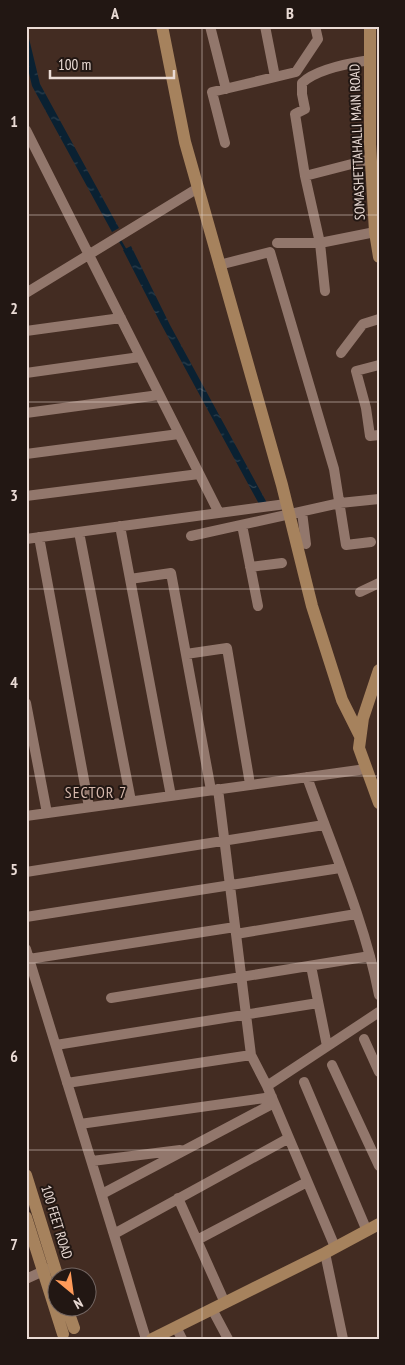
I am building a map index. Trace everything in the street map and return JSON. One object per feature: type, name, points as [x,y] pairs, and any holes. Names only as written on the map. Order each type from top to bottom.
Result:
[{"type":"street","points":[[162,26],[185,142],[292,510],[312,606],[342,700],[360,736]]},
{"type":"street","points":[[265,26],[275,77]]},
{"type":"street","points":[[225,143],[212,92],[296,72],[318,40],[315,26]]},
{"type":"street","name":"SOMASHETTAHALLI MAIN ROAD","points":[[370,26],[370,60],[374,107],[371,159],[376,214],[375,232],[379,257]]},
{"type":"street","points":[[213,27],[226,89]]},
{"type":"street","points":[[325,291],[320,243],[305,176],[295,114],[305,109],[302,83],[309,76],[351,63],[370,60]]},
{"type":"street","points":[[26,130],[30,145],[89,254],[218,513]]},
{"type":"street","points":[[305,176],[371,159]]},
{"type":"street","points":[[26,293],[198,188]]},
{"type":"street","points":[[277,244],[320,243],[375,232]]},
{"type":"street","points":[[220,265],[270,252],[334,469],[346,545],[371,542]]},
{"type":"street","points":[[26,331],[121,318]]},
{"type":"street","points":[[341,353],[363,324],[379,319]]},
{"type":"street","points":[[26,373],[140,357]]},
{"type":"street","points":[[379,365],[356,371],[366,408],[370,436],[379,435]]},
{"type":"street","points":[[26,413],[159,395]]},
{"type":"street","points":[[26,454],[179,434]]},
{"type":"street","points":[[26,496],[199,474]]},
{"type":"street","points":[[26,539],[218,513],[292,510],[379,499]]},
{"type":"street","points":[[191,536],[242,525],[292,510]]},
{"type":"street","points":[[292,510],[306,544]]},
{"type":"street","points":[[242,525],[258,606]]},
{"type":"street","points":[[120,526],[171,796]]},
{"type":"street","points":[[79,532],[131,801]]},
{"type":"street","points":[[39,537],[89,807]]},
{"type":"street","points":[[250,568],[282,563]]},
{"type":"street","points":[[130,579],[171,573],[224,841],[251,1054],[267,1086],[308,1182],[330,1250],[343,1339]]},
{"type":"street","points":[[360,592],[379,583]]},
{"type":"street","points":[[186,654],[227,648],[250,784]]},
{"type":"street","points":[[378,796],[359,748],[363,718],[379,670]]},
{"type":"street","points":[[26,703],[47,813]]},
{"type":"street","points":[[26,816],[366,769]]},
{"type":"street","points":[[307,777],[370,956],[379,995]]},
{"type":"street","points":[[26,872],[324,825]]},
{"type":"street","points":[[26,917],[340,868]]},
{"type":"street","points":[[146,1339],[28,954],[356,914]]},
{"type":"street","points":[[111,998],[370,956]]},
{"type":"street","points":[[311,966],[327,1046]]},
{"type":"street","points":[[56,1045],[318,1003]]},
{"type":"street","points":[[267,1086],[379,1012]]},
{"type":"street","points":[[364,1039],[379,1072]]},
{"type":"street","points":[[68,1083],[251,1054]]},
{"type":"street","points":[[332,1065],[379,1166]]},
{"type":"street","points":[[304,1082],[367,1231]]},
{"type":"street","points":[[80,1124],[273,1100]]},
{"type":"street","points":[[102,1194],[273,1100]]},
{"type":"street","points":[[114,1234],[289,1138]]},
{"type":"street","points":[[92,1161],[188,1148]]},
{"type":"street","name":"100 FEET ROAD","points":[[26,1175],[51,1268]]},
{"type":"street","points":[[197,1240],[308,1182]]},
{"type":"street","points":[[178,1198],[225,1303]]},
{"type":"street","name":"100 FEET ROAD","points":[[26,1216],[50,1268]]},
{"type":"street","points":[[152,1339],[179,1333],[212,1309],[379,1224]]},
{"type":"street","points":[[26,1279],[48,1273]]},
{"type":"street","points":[[212,1309],[228,1339]]},
{"type":"street","name":"100 FEET ROAD","points":[[64,1318],[68,1331],[67,1318]]},
{"type":"water","points":[[26,26],[40,84],[119,228],[112,232],[32,86],[26,60]]},
{"type":"water","points":[[131,246],[170,325],[267,503],[259,504],[161,324],[123,250]]},
{"type":"waterway","points":[[119,239],[126,251]]},
{"type":"district","name":"SECTOR 7","points":[[96,792]]}]
